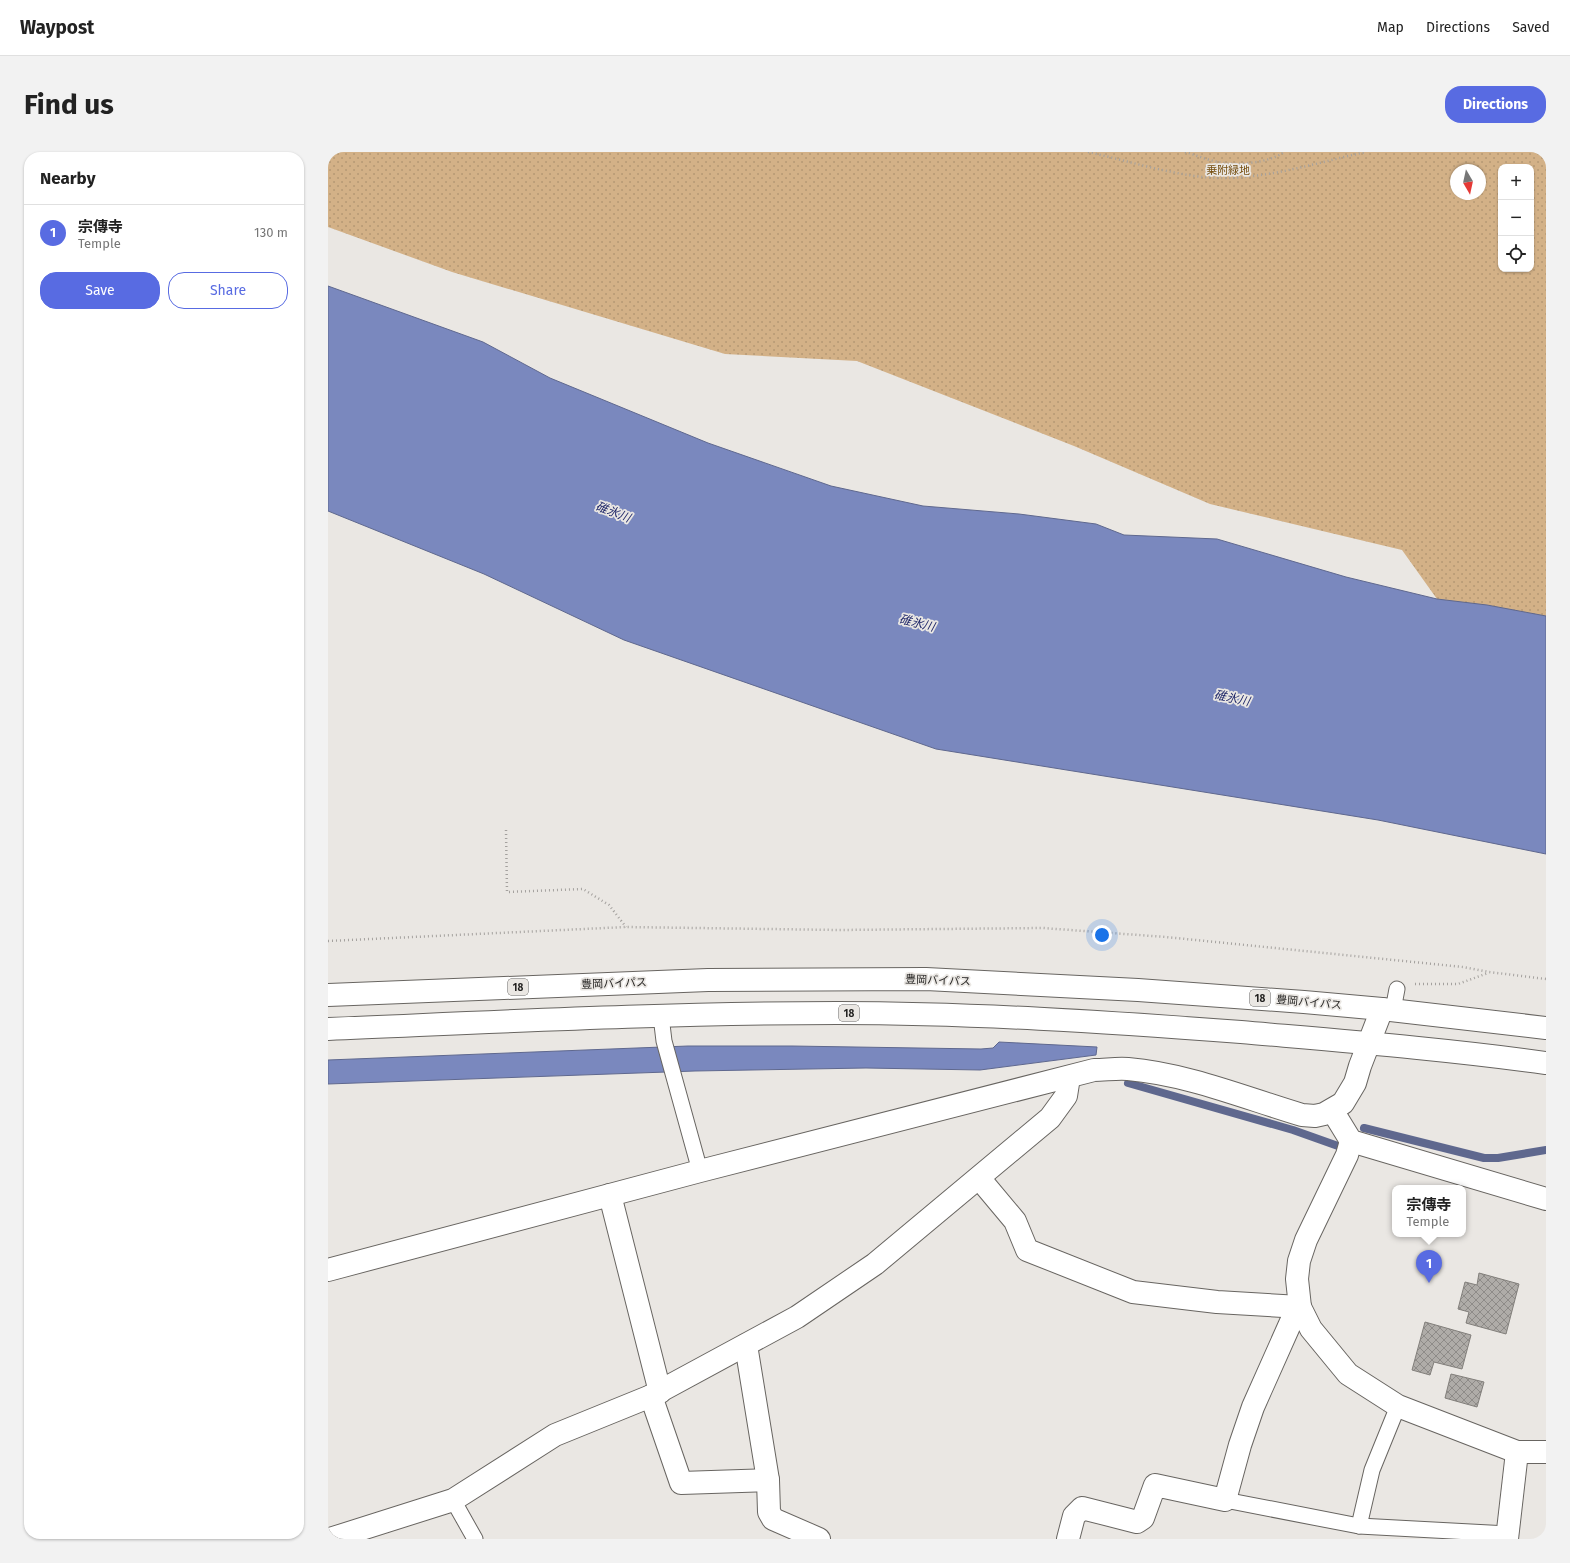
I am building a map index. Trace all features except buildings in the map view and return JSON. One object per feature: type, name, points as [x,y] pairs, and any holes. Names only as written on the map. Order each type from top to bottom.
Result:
[{"type":"main road","name":"豊岡バイパス","points":[[328,995],[708,980],[926,979],[1138,990],[1304,1002],[1390,1003],[1546,1028]]},
{"type":"main road","points":[[328,1270],[700,1171],[1094,1070],[1126,1068],[1162,1074],[1196,1082],[1302,1114],[1324,1114],[1343,1103],[1350,1094],[1356,1083],[1360,1066],[1369,1044],[1390,1003]]},
{"type":"main road","name":"18","points":[[328,1029],[661,1016],[837,1013],[978,1016],[1125,1023],[1369,1044],[1546,1063]]},
{"type":"main road","points":[[330,1539],[454,1500],[555,1435],[655,1394],[797,1317],[875,1264],[1050,1118],[1066,1096],[1069,1077]]},
{"type":"main road","points":[[1332,1110],[1351,1141],[1546,1199]]},
{"type":"main road","points":[[1351,1141],[1339,1172],[1306,1240],[1299,1261],[1297,1279],[1300,1307],[1311,1329],[1348,1374],[1398,1406],[1517,1452],[1546,1452]]},
{"type":"main road","points":[[979,1178],[1015,1221],[1027,1250],[1133,1292],[1217,1302],[1300,1307]]},
{"type":"main road","points":[[610,1195],[655,1394],[681,1483],[768,1480]]},
{"type":"main road","points":[[1068,1539],[1074,1516],[1082,1508],[1137,1522],[1143,1518],[1155,1484],[1225,1500],[1240,1445],[1253,1407],[1294,1315],[1300,1307]]},
{"type":"main road","points":[[746,1345],[768,1480],[769,1512],[772,1519],[819,1539]]},
{"type":"main road","points":[[1508,1537],[1517,1452]]},
{"type":"lane","points":[[661,1016],[664,1041],[700,1171]]},
{"type":"lane","points":[[1359,1526],[1372,1470],[1398,1406]]},
{"type":"lane","points":[[454,1500],[475,1539]]},
{"type":"lane","points":[[1225,1500],[1359,1526],[1508,1537]]},
{"type":"path","points":[[1088,152],[1184,174],[1222,178],[1260,176],[1366,152]]},
{"type":"path","points":[[1185,152],[1219,163],[1240,164],[1269,160],[1284,152]]},
{"type":"path","points":[[506,830],[507,892],[583,888],[608,905],[626,927]]},
{"type":"path","points":[[328,941],[626,927],[839,930],[1043,928],[1166,937],[1464,967],[1489,972],[1546,979]]},
{"type":"path","points":[[1390,1003],[1405,984],[1458,984],[1489,972]]},
{"type":"green space","name":"乗附緑地","points":[[328,152],[1546,152],[1546,619],[1437,599],[1402,550],[1210,504],[1074,446],[857,361],[725,354],[452,272],[328,227]]},
{"type":"water","name":"碓氷川","points":[[328,286],[483,342],[550,378],[708,443],[831,486],[923,506],[1019,514],[1096,524],[1124,535],[1217,539],[1346,577],[1437,599],[1487,605],[1546,616],[1546,854],[1378,820],[936,749],[624,640],[484,574],[328,511]]},
{"type":"water","points":[[999,1042],[1097,1047],[1096,1055],[980,1070],[866,1068],[695,1071],[328,1084],[328,1060],[688,1046],[981,1049],[993,1048]]},
{"type":"waterway","points":[[1128,1083],[1293,1130],[1338,1146]]},
{"type":"waterway","points":[[1364,1128],[1484,1158],[1498,1158],[1546,1150]]},
{"type":"place","name":"宗傳寺","points":[[1429,1283]]}]
